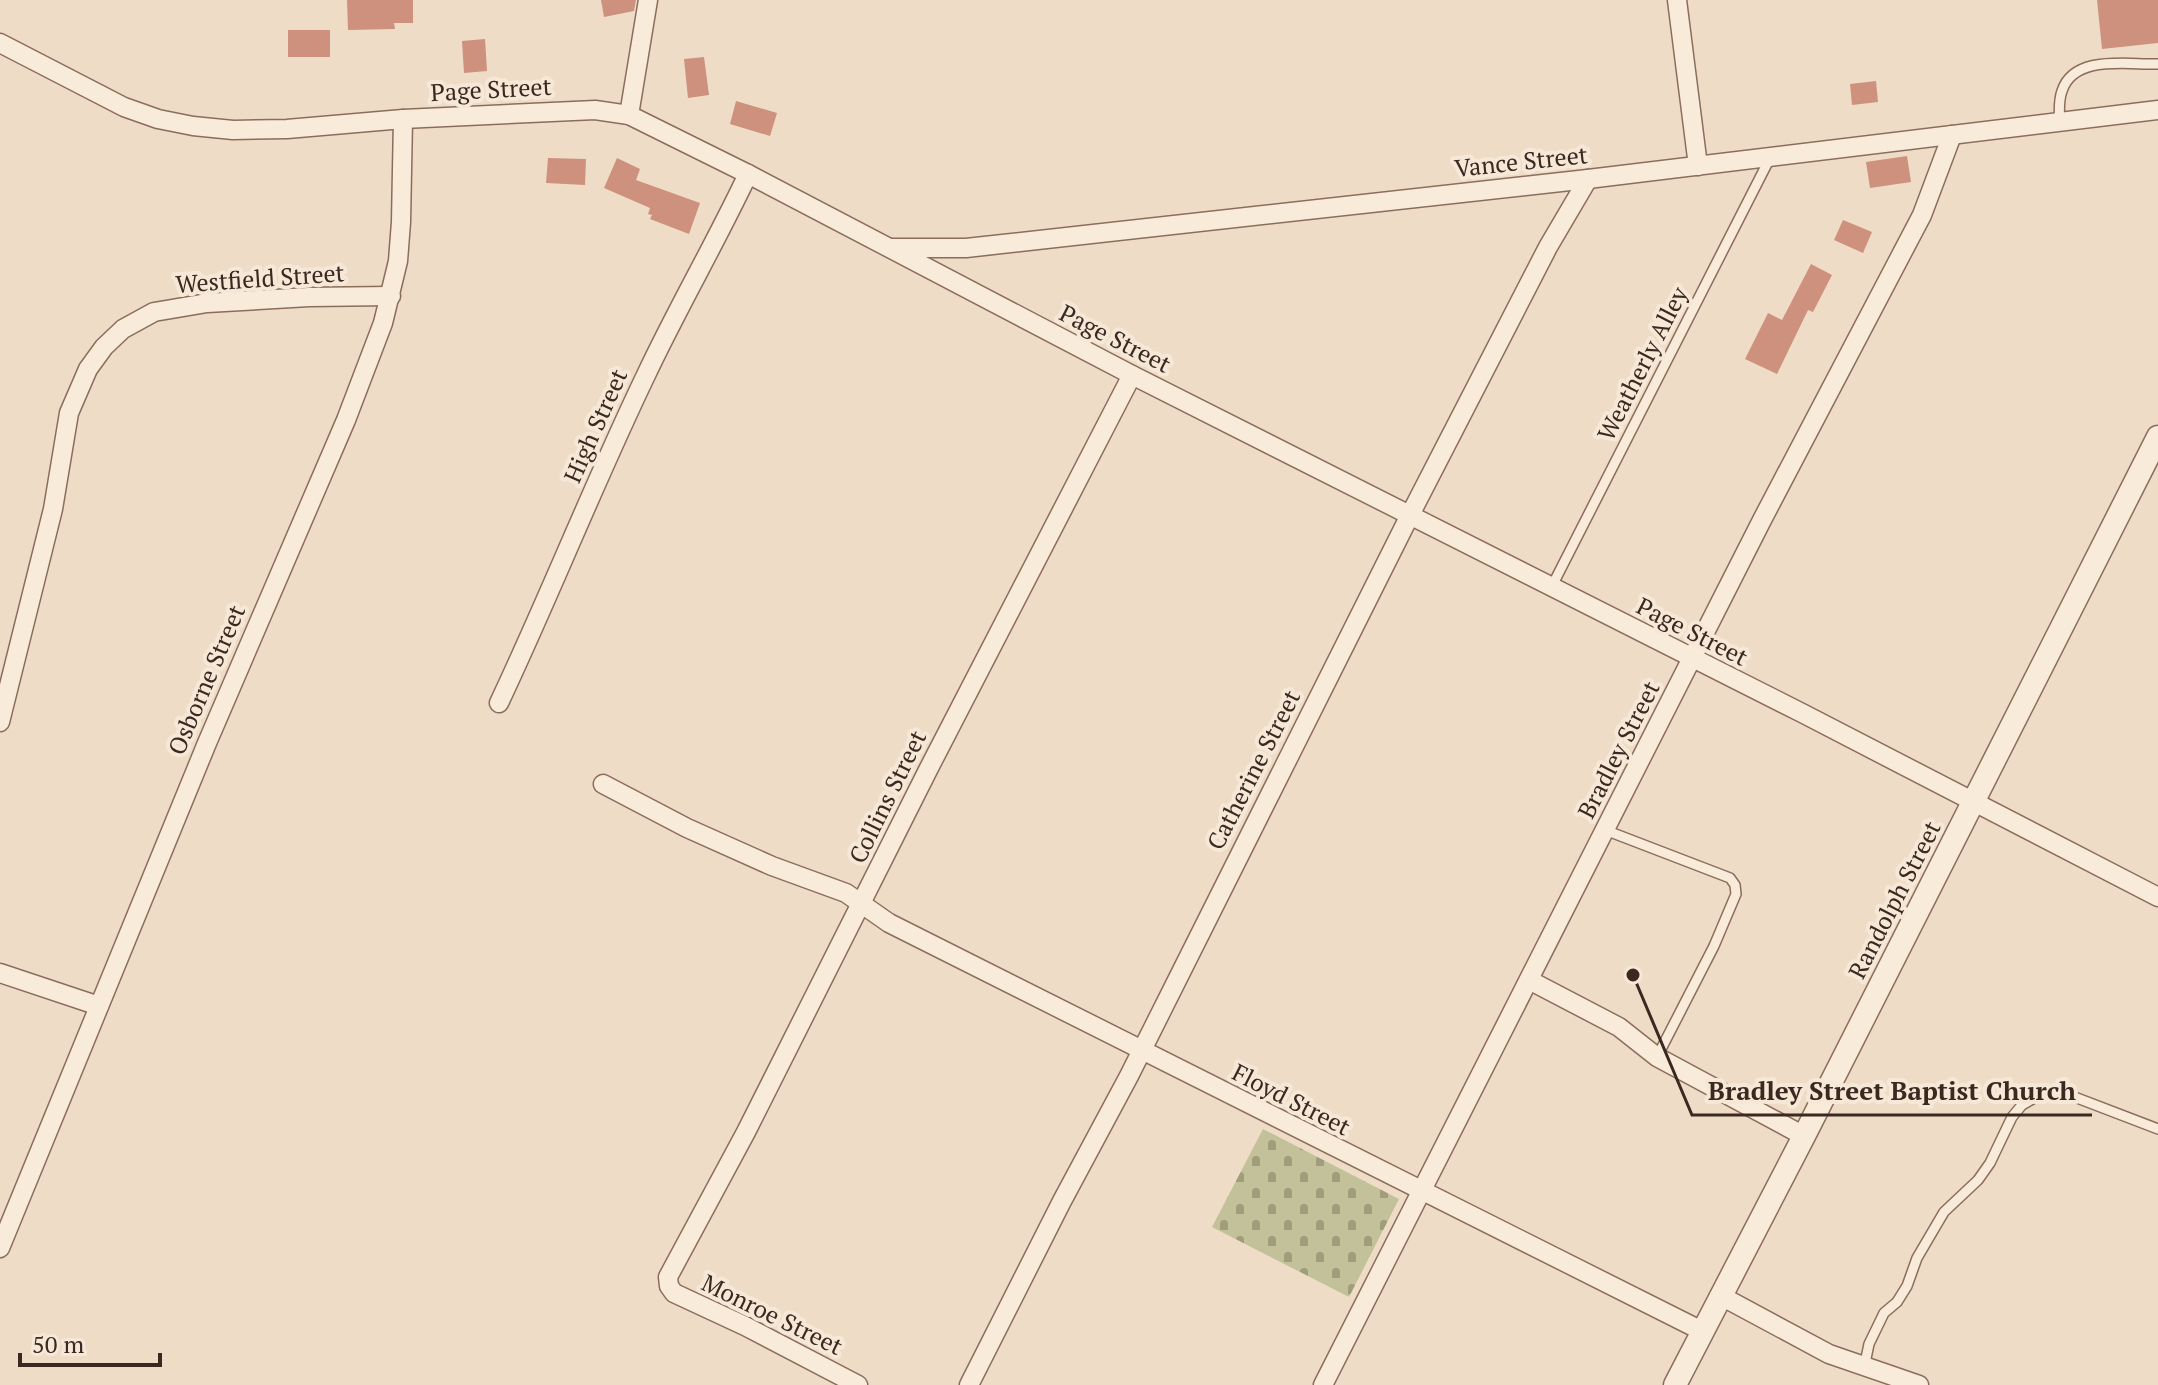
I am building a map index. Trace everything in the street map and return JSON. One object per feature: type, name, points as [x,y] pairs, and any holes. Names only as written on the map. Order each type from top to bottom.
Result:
[{"type":"street","points":[[629,115],[648,0]]},
{"type":"street","points":[[1677,0],[1698,166]]},
{"type":"street","name":"Page Street","points":[[0,43],[124,107],[158,119],[193,126],[233,130],[287,129],[403,119],[595,110],[629,115],[1132,375],[2158,897]]},
{"type":"street","name":"Vance Street","points":[[888,247],[966,248],[1770,158],[2158,110]]},
{"type":"street","name":"Osborne Street","points":[[0,1248],[267,600],[346,420],[391,296],[401,222],[403,119]]},
{"type":"street","name":"Bradley Street","points":[[1323,1385],[1692,659],[1916,227],[1952,135]]},
{"type":"street","name":"High Street","points":[[499,703],[646,375],[748,174]]},
{"type":"street","name":"Catherine Street","points":[[969,1385],[1141,1051],[1410,515],[1548,247],[1588,179]]},
{"type":"street","name":"Westfield Street","points":[[0,722],[53,509],[69,413],[88,369],[104,347],[123,329],[154,312],[207,303],[391,296]]},
{"type":"street","name":"Collins Street","points":[[686,1240],[746,1132],[1132,375]]},
{"type":"street","name":"Randolph Street","points":[[1675,1385],[2158,437]]},
{"type":"street","points":[[603,784],[687,828],[772,866],[846,893],[862,905]]},
{"type":"street","name":"Floyd Street","points":[[862,905],[889,923],[1141,1051],[1702,1331]]},
{"type":"street","points":[[0,973],[99,1006]]},
{"type":"street","points":[[1529,980],[1619,1027],[1657,1057],[1804,1136]]},
{"type":"street","name":"Monroe Street","points":[[686,1240],[668,1277],[674,1293],[858,1385]]},
{"type":"street","points":[[1721,1296],[1829,1354],[1919,1385]]},
{"type":"lane","points":[[2059,123],[2060,95],[2073,74],[2092,65],[2158,64]]},
{"type":"lane","name":"Weatherly Alley","points":[[1551,588],[1770,158]]},
{"type":"lane","points":[[1605,830],[1730,878],[1735,885],[1736,894],[1714,946],[1657,1057]]},
{"type":"lane","points":[[1864,1368],[1877,1326],[1907,1286],[1917,1258],[1944,1212],[1978,1180],[1990,1163],[2012,1117],[2022,1105],[2048,1093],[2064,1093],[2158,1129]]},
{"type":"green space","points":[[1263,1129],[1399,1199],[1349,1297],[1212,1227]]},
{"type":"building","points":[[347,0],[413,0],[413,23],[394,23],[395,29],[348,30]]},
{"type":"building","points":[[601,0],[636,0],[634,11],[604,17]]},
{"type":"building","points":[[2097,0],[2158,0],[2158,43],[2102,49]]},
{"type":"building","points":[[288,30],[330,30],[330,57],[288,57]]},
{"type":"building","points":[[485,39],[487,71],[464,73],[462,41]]},
{"type":"building","points":[[704,57],[709,95],[688,98],[684,59]]},
{"type":"building","points":[[1876,81],[1878,102],[1852,105],[1850,84]]},
{"type":"building","points":[[736,101],[777,113],[770,136],[730,124]]},
{"type":"building","points":[[1907,156],[1911,182],[1870,188],[1866,162]]},
{"type":"building","points":[[548,158],[586,159],[585,185],[546,183]]},
{"type":"building","points":[[617,158],[640,169],[636,180],[700,203],[689,234],[650,219],[650,208],[604,188]]},
{"type":"building","points":[[1843,220],[1872,232],[1863,253],[1834,240]]},
{"type":"building","points":[[1811,264],[1832,275],[1813,312],[1808,310],[1777,374],[1745,359],[1768,313],[1782,320]]},
{"type":"place","name":"Bradley Street Baptist Church","points":[[1633,975]]}]
